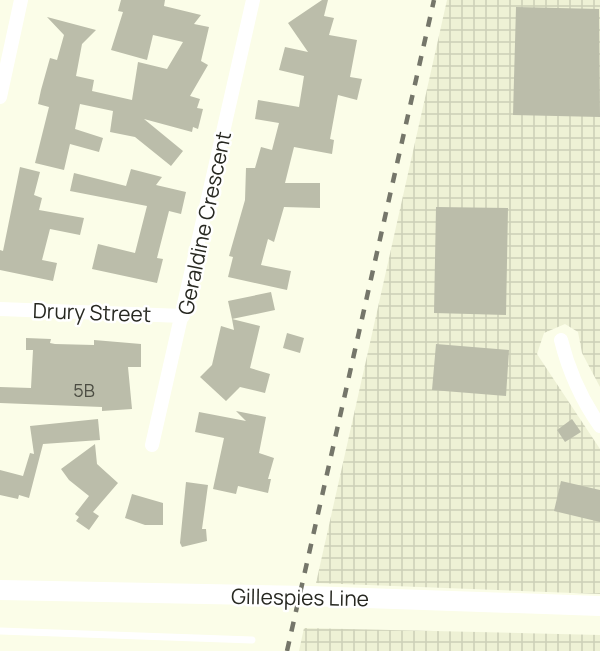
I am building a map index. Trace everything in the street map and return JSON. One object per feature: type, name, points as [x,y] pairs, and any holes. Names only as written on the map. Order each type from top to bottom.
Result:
[{"type":"street","points":[[0,97],[21,0]]},
{"type":"street","name":"Geraldine Crescent","points":[[152,445],[253,0]]},
{"type":"street","name":"Drury Street","points":[[0,309],[183,316]]},
{"type":"street","points":[[561,340],[568,369],[587,407],[600,426]]},
{"type":"street","name":"Gillespies Line","points":[[0,590],[308,596],[600,606]]},
{"type":"lane","points":[[0,631],[252,640]]},
{"type":"shaded area","points":[[447,0],[600,0],[600,387],[582,353],[578,332],[565,324],[544,333],[537,354],[600,449],[600,594],[316,583]]},
{"type":"shaded area","points":[[304,628],[600,635],[600,651],[299,651]]},
{"type":"building","points":[[121,0],[165,0],[164,6],[201,15],[194,24],[209,27],[201,61],[208,65],[190,96],[200,99],[197,108],[203,109],[198,129],[193,127],[192,132],[144,119],[183,151],[171,166],[135,137],[110,132],[113,111],[80,104],[75,129],[103,138],[99,152],[70,144],[64,170],[35,163],[49,107],[38,104],[41,90],[50,58],[57,60],[64,35],[47,17],[96,30],[82,44],[76,76],[94,80],[92,91],[132,100],[138,62],[167,69],[183,42],[153,35],[147,60],[111,50],[123,12],[118,11]]},
{"type":"building","points":[[322,0],[328,0],[324,16],[334,18],[329,35],[357,40],[350,77],[362,79],[357,100],[338,95],[330,139],[334,140],[332,154],[294,147],[285,183],[320,183],[320,208],[284,207],[274,242],[268,239],[261,265],[291,271],[287,290],[228,277],[233,257],[229,256],[245,200],[246,168],[255,168],[261,147],[272,150],[279,123],[255,119],[258,100],[299,107],[304,76],[279,70],[285,47],[308,52],[288,23]]},
{"type":"building","points":[[516,7],[599,9],[600,117],[513,115]]},
{"type":"building","points":[[20,167],[40,172],[34,195],[42,198],[39,210],[84,218],[80,235],[50,229],[42,260],[57,263],[53,281],[0,270],[0,250],[3,251]]},
{"type":"building","points":[[131,169],[162,177],[156,185],[186,192],[181,214],[169,211],[157,258],[163,259],[157,283],[92,269],[98,244],[135,253],[147,206],[70,191],[74,173],[126,186]]},
{"type":"building","points":[[436,207],[508,208],[506,315],[434,313]]},
{"type":"building","points":[[271,292],[275,310],[232,319],[228,301]]},
{"type":"building","points":[[232,319],[260,326],[250,368],[270,374],[265,393],[240,387],[226,401],[200,377],[212,365],[221,326],[234,330]]},
{"type":"building","points":[[287,333],[304,338],[300,353],[283,348]]},
{"type":"building","points":[[26,338],[51,339],[50,343],[55,344],[94,345],[94,340],[141,344],[141,367],[128,367],[132,409],[102,411],[102,407],[0,403],[0,387],[31,388],[33,350],[26,350]]},
{"type":"building","points":[[436,344],[509,350],[506,396],[432,390]]},
{"type":"building","points":[[236,411],[266,417],[259,453],[274,458],[268,479],[271,479],[268,493],[238,486],[236,494],[213,489],[224,438],[195,432],[199,412],[246,421]]},
{"type":"building","points":[[98,419],[100,440],[43,444],[29,498],[19,495],[18,499],[0,495],[0,470],[23,476],[30,453],[34,454],[30,426]]},
{"type":"building","points":[[572,419],[581,432],[565,442],[557,430]]},
{"type":"building","points":[[95,444],[97,464],[118,483],[93,512],[99,516],[89,530],[76,521],[79,517],[75,514],[89,496],[69,480],[61,469]]},
{"type":"building","points":[[561,481],[600,490],[600,522],[554,511]]},
{"type":"building","points":[[186,482],[208,485],[202,529],[206,529],[207,541],[182,547],[180,543]]},
{"type":"building","points":[[132,494],[163,503],[163,525],[145,525],[125,518]]},
{"type":"railway","points":[[287,651],[434,0]]}]
